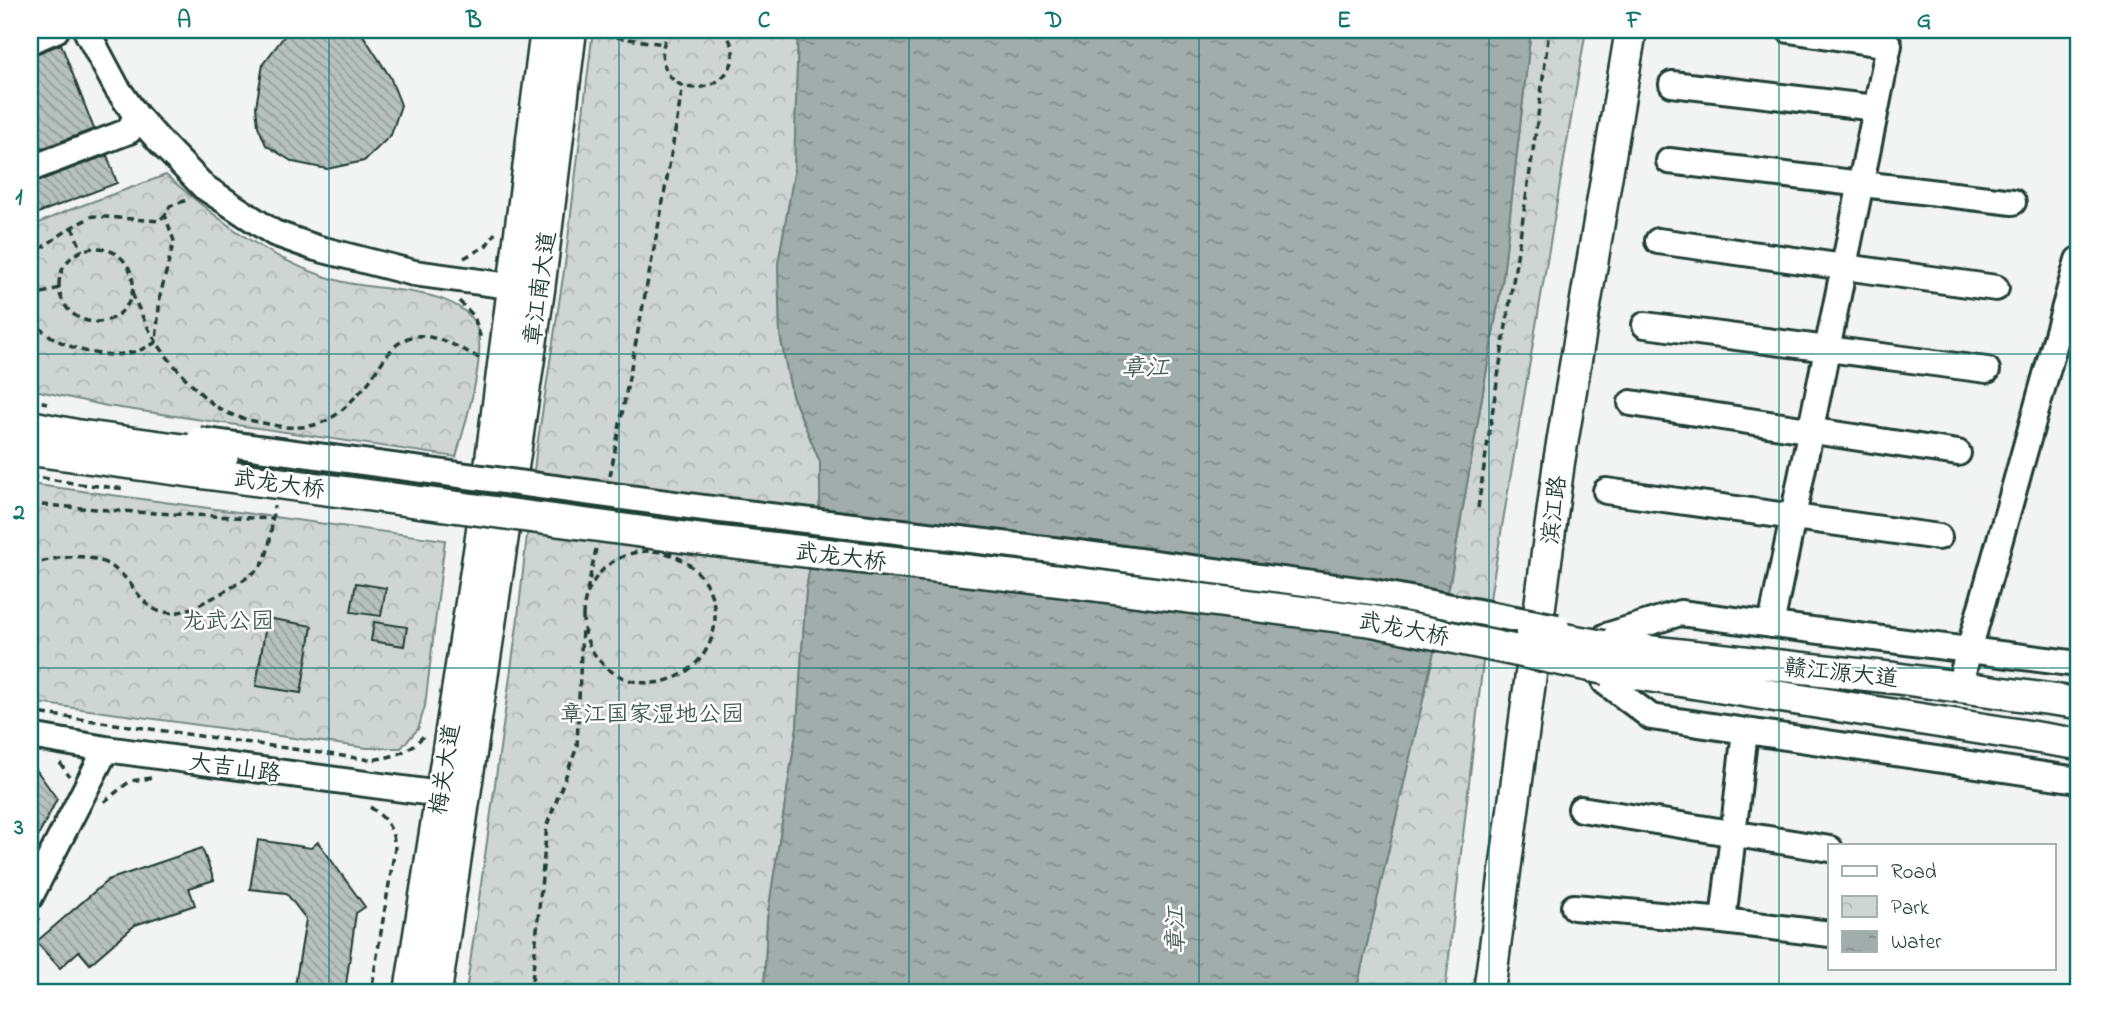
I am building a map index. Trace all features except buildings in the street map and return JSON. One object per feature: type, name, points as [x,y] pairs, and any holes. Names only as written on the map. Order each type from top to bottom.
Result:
[{"type":"main road","name":"章江南大道","points":[[527,288],[546,30]]},
{"type":"main road","name":"滨江路","points":[[1473,992],[1545,448],[1612,30]]},
{"type":"main road","name":"滨江路","points":[[1489,992],[1559,461],[1631,30]]},
{"type":"main road","name":"章江南大道","points":[[491,546],[527,288],[577,32]]},
{"type":"main road","points":[[30,426],[77,453]]},
{"type":"main road","points":[[30,450],[77,453]]},
{"type":"main road","name":"武龙大桥","points":[[77,453],[698,520],[1076,564],[1375,603],[1605,658]]},
{"type":"main road","name":"梅关大道","points":[[410,992],[440,794],[491,546]]},
{"type":"main road","name":"梅关大道","points":[[436,992],[491,546]]},
{"type":"main road","name":"赣江源大道","points":[[1605,658],[1959,687],[2078,703]]},
{"type":"main road","name":"赣江源大道","points":[[1605,658],[2078,744]]},
{"type":"street","points":[[30,41],[55,30]]},
{"type":"street","points":[[86,30],[111,78],[136,115],[204,187],[274,233],[316,248],[414,273],[527,288]]},
{"type":"street","points":[[1771,625],[1889,45],[1789,30]]},
{"type":"street","points":[[1672,83],[1876,108]]},
{"type":"street","points":[[30,169],[129,131],[136,115]]},
{"type":"street","points":[[1669,161],[2013,202]]},
{"type":"street","points":[[1658,241],[1996,288]]},
{"type":"street","points":[[1959,687],[2078,265]]},
{"type":"street","points":[[1645,325],[1987,370]]},
{"type":"street","points":[[1631,403],[1958,453]]},
{"type":"street","points":[[30,414],[77,453]]},
{"type":"street","points":[[30,462],[77,453]]},
{"type":"street","points":[[1606,491],[1939,537]]},
{"type":"street","points":[[2078,664],[1680,613],[1605,658],[1651,717],[2078,780]]},
{"type":"street","points":[[1723,921],[1745,731]]},
{"type":"street","name":"大吉山路","points":[[30,736],[106,750],[440,794]]},
{"type":"street","points":[[36,905],[106,750]]},
{"type":"street","points":[[1581,809],[1828,849]]},
{"type":"street","points":[[1574,906],[1828,934]]},
{"type":"path","points":[[672,30],[664,44],[664,63],[668,73],[683,85],[702,88],[721,80],[731,64],[732,45],[723,30]]},
{"type":"path","points":[[1478,508],[1537,127],[1549,30]]},
{"type":"path","points":[[577,32],[664,44]]},
{"type":"path","points":[[609,482],[683,85]]},
{"type":"path","points":[[30,256],[93,216],[159,221],[170,206],[196,197]]},
{"type":"path","points":[[156,342],[160,296],[174,240],[165,215]]},
{"type":"path","points":[[455,260],[472,256],[486,246],[494,235],[498,222]]},
{"type":"path","points":[[72,227],[82,251]]},
{"type":"path","points":[[132,293],[121,311],[113,317],[93,322],[73,314],[61,298],[60,276],[64,265],[82,251],[102,249],[120,257],[131,274],[132,293],[156,342],[201,393],[217,407],[235,416],[285,428],[320,424],[340,411],[367,384],[388,354],[404,340],[414,336],[427,336],[469,352],[482,360]]},
{"type":"path","points":[[30,297],[59,288]]},
{"type":"path","points":[[30,319],[68,347],[97,353],[146,349],[156,342]]},
{"type":"path","points":[[30,476],[77,453]]},
{"type":"path","points":[[30,504],[272,519]]},
{"type":"path","points":[[30,565],[69,555],[93,559],[115,567],[142,600],[157,610],[182,612],[239,582],[259,568],[266,554],[274,506]]},
{"type":"path","points":[[531,992],[547,825],[578,747],[582,617],[598,537]]},
{"type":"path","points":[[582,617],[588,643],[595,655],[616,674],[643,683],[671,679],[690,669],[704,653],[715,627],[713,598],[707,585],[688,564],[662,552],[623,555],[602,570],[587,591]]},
{"type":"path","points":[[58,761],[69,775],[69,787]]},
{"type":"path","points":[[94,810],[130,781],[158,777]]},
{"type":"path","points":[[368,805],[384,817],[393,831],[395,848],[371,992]]},
{"type":"path","points":[[30,935],[36,905]]},
{"type":"green space","name":"章江国家湿地公园","points":[[593,30],[798,30],[794,174],[778,264],[780,335],[792,395],[820,462],[820,501],[806,591],[797,727],[767,919],[764,992],[466,992],[517,626],[536,453],[565,264]]},
{"type":"green space","points":[[1531,30],[1586,30],[1491,592],[1445,992],[1356,992],[1450,582],[1503,276]]},
{"type":"green space","points":[[166,175],[206,209],[248,239],[294,264],[343,282],[436,297],[467,313],[476,326],[479,354],[474,391],[456,457],[107,406],[30,389],[30,227]]},
{"type":"green space","name":"龙武公园","points":[[30,484],[445,540],[425,706],[418,729],[401,748],[367,748],[30,702]]},
{"type":"water","name":"章江","points":[[798,30],[1531,30],[1503,276],[1450,582],[1356,992],[764,992],[767,919],[797,727],[806,591],[820,501],[820,462],[792,395],[780,335],[778,264],[794,174]]}]
